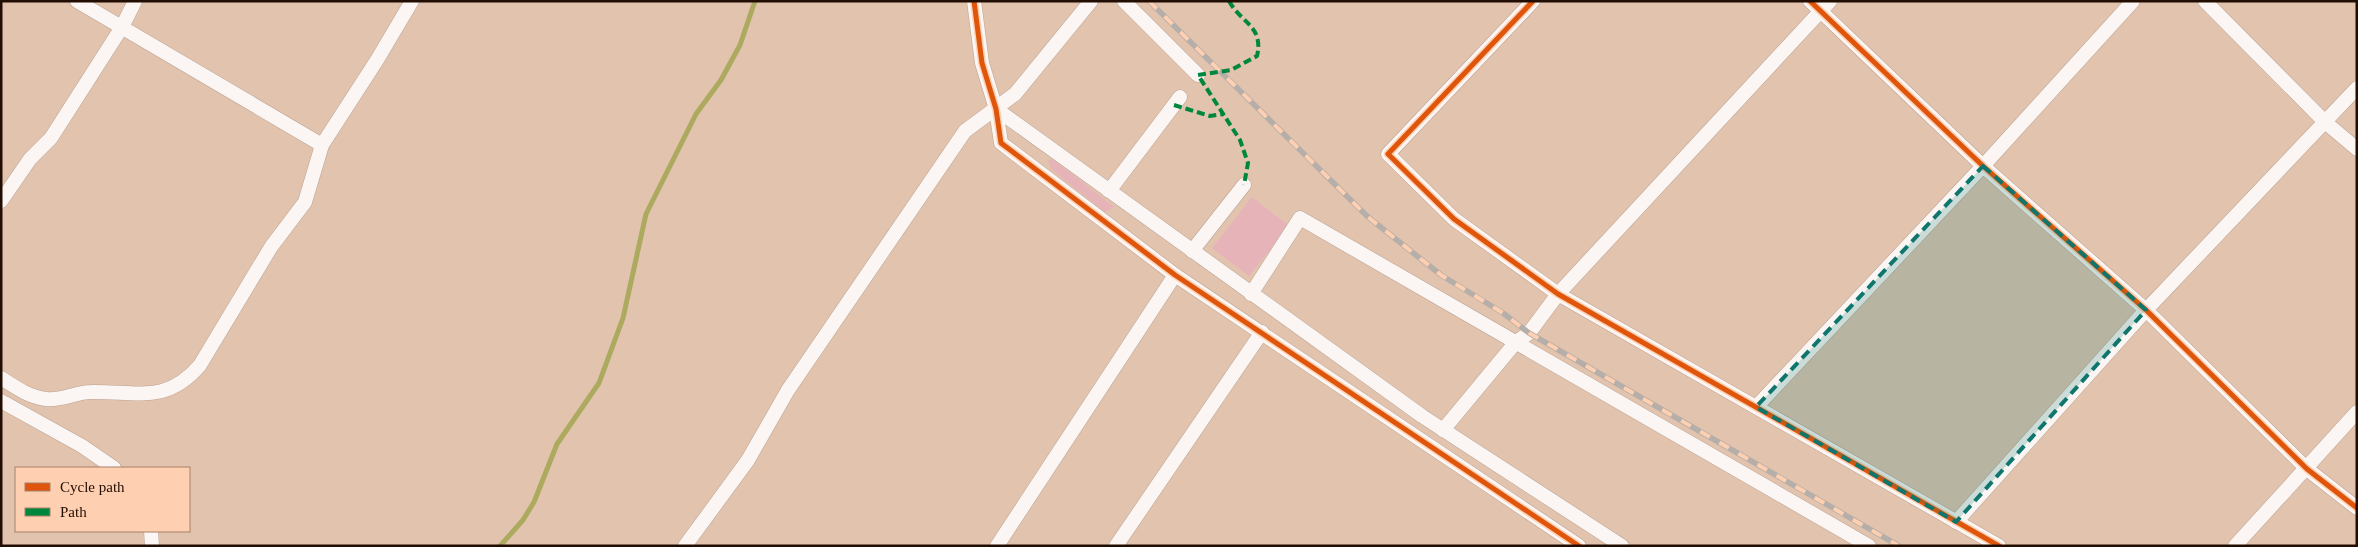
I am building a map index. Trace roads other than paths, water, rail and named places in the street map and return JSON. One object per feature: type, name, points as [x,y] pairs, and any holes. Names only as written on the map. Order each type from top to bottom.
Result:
[{"type":"street","points":[[77,1],[322,145]]},
{"type":"street","points":[[1,201],[30,159],[51,138],[122,27],[135,1]]},
{"type":"street","points":[[1,378],[30,396],[47,400],[89,392],[143,393],[180,385],[200,365],[271,247],[305,202],[322,145],[378,60],[412,1]]},
{"type":"street","points":[[974,1],[982,63],[996,109],[1001,143],[1175,275],[1579,546]]},
{"type":"street","points":[[692,543],[748,460],[788,390],[965,131],[1016,94],[1091,1]]},
{"type":"street","points":[[1124,1],[1198,75]]},
{"type":"street","points":[[1533,1],[1388,154],[1454,219],[1558,294],[1999,546]]},
{"type":"street","points":[[1810,1],[1826,6],[1983,166],[2146,310],[2307,469],[2357,508]]},
{"type":"street","points":[[1756,407],[1983,166],[2133,1]]},
{"type":"street","points":[[2205,1],[2325,122],[2357,149]]},
{"type":"street","points":[[1443,430],[1516,342],[1529,333],[1558,294],[1826,6]]},
{"type":"street","points":[[1956,522],[2146,310],[2357,88]]},
{"type":"street","points":[[1109,191],[1180,96]]},
{"type":"street","points":[[996,109],[1251,294],[1443,430],[1622,546]]},
{"type":"street","points":[[1192,251],[1244,185]]},
{"type":"street","points":[[1251,294],[1300,218],[1870,546]]},
{"type":"street","points":[[997,546],[1175,275]]},
{"type":"street","points":[[1116,546],[1262,332]]},
{"type":"street","points":[[1,401],[82,446],[113,467]]},
{"type":"street","points":[[2235,546],[2357,412]]},
{"type":"street","points":[[151,532],[152,546]]},
{"type":"waterway","points":[[500,546],[523,520],[534,502],[557,444],[599,383],[623,318],[646,214],[696,114],[721,80],[740,45],[755,1]]},
{"type":"railway","points":[[1149,1],[1368,217],[1441,275],[1503,313],[1529,333],[1899,546]]}]
